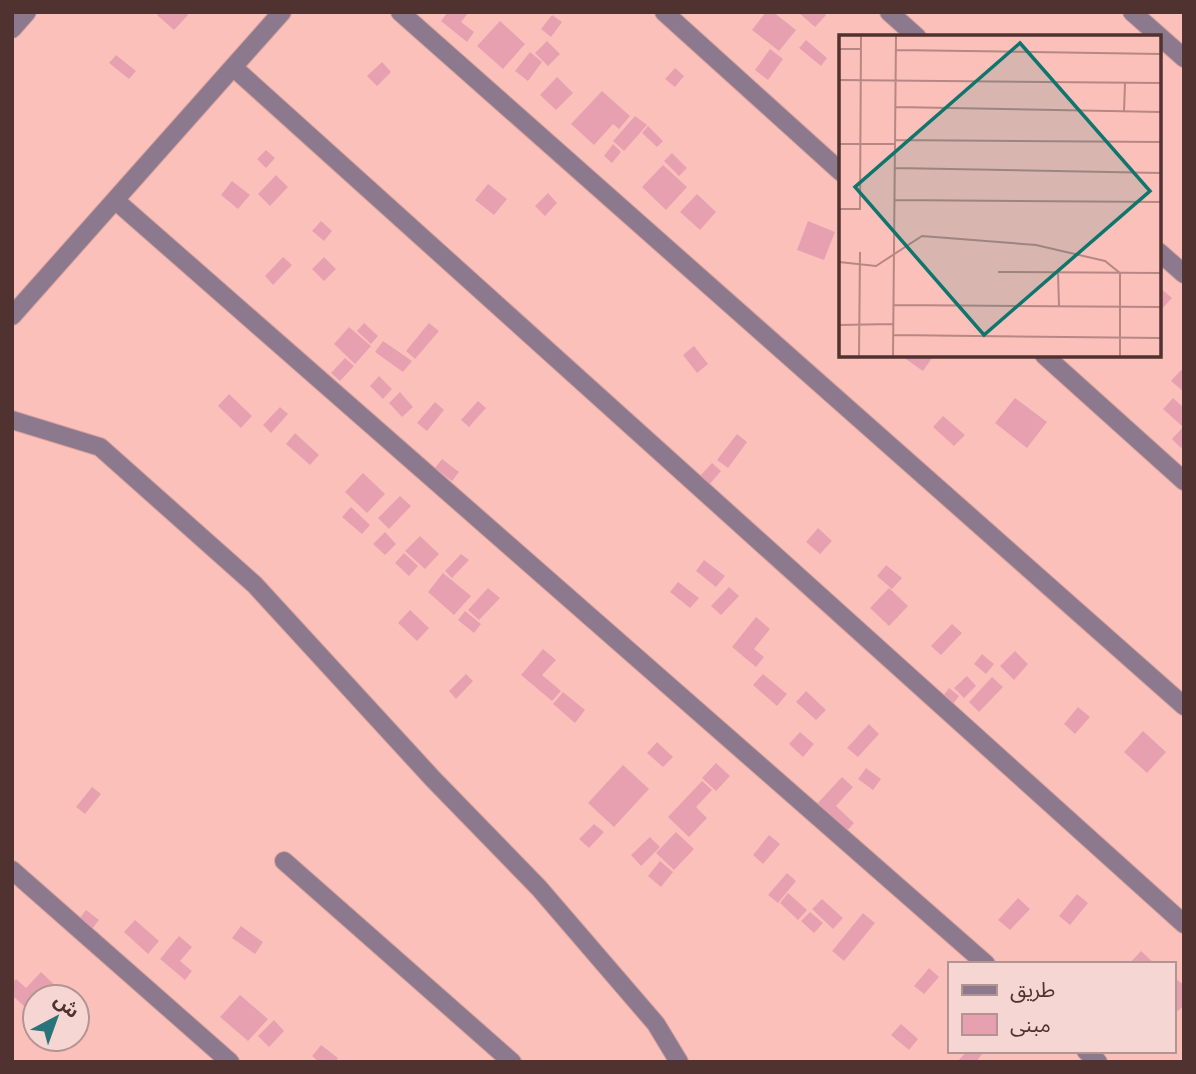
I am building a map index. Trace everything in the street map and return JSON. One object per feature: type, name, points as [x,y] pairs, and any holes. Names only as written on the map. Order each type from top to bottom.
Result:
[{"type":"street","points":[[12,29],[27,12]]},
{"type":"street","points":[[12,316],[282,12]]},
{"type":"street","points":[[400,12],[1184,706]]},
{"type":"street","points":[[664,12],[839,170]]},
{"type":"street","points":[[889,12],[915,35]]},
{"type":"street","points":[[1132,12],[1158,35]]},
{"type":"street","points":[[1161,38],[1184,58]]},
{"type":"street","points":[[233,67],[1184,924]]},
{"type":"street","points":[[115,200],[984,962]]},
{"type":"street","points":[[1161,254],[1184,274]]},
{"type":"street","points":[[1046,357],[1184,481]]},
{"type":"street","points":[[12,420],[100,447],[255,585],[433,779],[539,888],[656,1024],[679,1062]]},
{"type":"street","points":[[284,862],[512,1062]]},
{"type":"street","points":[[12,870],[230,1062]]},
{"type":"building","points":[[160,12],[185,12],[188,15],[174,30],[157,15]]},
{"type":"building","points":[[448,12],[469,12],[461,22],[474,32],[467,42],[441,21]]},
{"type":"building","points":[[766,12],[773,12],[796,30],[779,51],[752,30]]},
{"type":"building","points":[[798,12],[823,12],[826,15],[815,27]]},
{"type":"building","points":[[552,15],[562,22],[551,37],[541,29]]},
{"type":"building","points":[[500,21],[525,44],[503,69],[477,46]]},
{"type":"building","points":[[806,40],[827,58],[821,66],[799,48]]},
{"type":"building","points":[[547,41],[560,54],[548,66],[535,53]]},
{"type":"building","points":[[770,49],[783,59],[768,80],[755,70]]},
{"type":"building","points":[[530,52],[542,62],[528,81],[515,71]]},
{"type":"building","points":[[116,55],[136,71],[129,79],[109,63]]},
{"type":"building","points":[[382,62],[391,72],[377,86],[367,76]]},
{"type":"building","points":[[675,68],[684,76],[675,87],[665,79]]},
{"type":"building","points":[[557,77],[573,93],[556,110],[540,95]]},
{"type":"building","points":[[602,91],[630,116],[619,129],[613,124],[594,145],[571,124]]},
{"type":"building","points":[[635,116],[647,125],[624,151],[613,141]]},
{"type":"building","points":[[648,126],[663,141],[657,147],[642,133]]},
{"type":"building","points":[[613,144],[621,152],[612,163],[604,156]]},
{"type":"building","points":[[266,150],[275,158],[266,168],[257,159]]},
{"type":"building","points":[[672,153],[687,168],[679,176],[664,161]]},
{"type":"building","points":[[663,165],[687,187],[666,210],[642,187]]},
{"type":"building","points":[[276,175],[288,187],[270,206],[258,194]]},
{"type":"building","points":[[232,181],[250,195],[238,209],[221,195]]},
{"type":"building","points":[[488,184],[507,199],[494,215],[475,200]]},
{"type":"building","points":[[548,193],[557,203],[545,216],[535,206]]},
{"type":"building","points":[[697,194],[716,212],[700,230],[680,212]]},
{"type":"building","points":[[321,221],[332,231],[324,241],[312,231]]},
{"type":"building","points":[[808,221],[835,232],[824,260],[797,250]]},
{"type":"building","points":[[283,257],[292,265],[273,285],[265,276]]},
{"type":"building","points":[[324,257],[336,269],[324,281],[312,269]]},
{"type":"building","points":[[1161,289],[1172,298],[1161,310]]},
{"type":"building","points":[[364,323],[378,336],[371,344],[357,331]]},
{"type":"building","points":[[429,323],[439,331],[415,359],[406,351]]},
{"type":"building","points":[[349,327],[371,346],[355,364],[334,344]]},
{"type":"building","points":[[383,341],[412,361],[403,372],[375,352]]},
{"type":"building","points":[[694,346],[708,364],[697,373],[683,355]]},
{"type":"building","points":[[903,357],[933,357],[923,371]]},
{"type":"building","points":[[345,358],[354,366],[340,381],[331,373]]},
{"type":"building","points":[[1181,370],[1184,373],[1184,392],[1171,381]]},
{"type":"building","points":[[379,376],[392,389],[383,399],[370,386]]},
{"type":"building","points":[[400,392],[413,407],[402,417],[389,403]]},
{"type":"building","points":[[229,394],[252,416],[241,428],[218,406]]},
{"type":"building","points":[[1015,398],[1047,422],[1027,448],[995,423]]},
{"type":"building","points":[[1173,398],[1184,408],[1184,445],[1181,448],[1172,439],[1183,427],[1163,409]]},
{"type":"building","points":[[478,401],[486,408],[469,427],[461,420]]},
{"type":"building","points":[[435,402],[444,410],[427,431],[417,423]]},
{"type":"building","points":[[280,407],[288,414],[271,433],[263,425]]},
{"type":"building","points":[[943,416],[965,435],[954,446],[933,427]]},
{"type":"building","points":[[295,433],[319,455],[310,465],[286,444]]},
{"type":"building","points":[[737,434],[747,442],[728,468],[717,460]]},
{"type":"building","points":[[442,459],[459,472],[452,481],[435,468]]},
{"type":"building","points":[[712,463],[721,471],[709,485],[700,476]]},
{"type":"building","points":[[363,473],[385,494],[367,513],[345,492]]},
{"type":"building","points":[[400,496],[411,506],[389,529],[378,518]]},
{"type":"building","points":[[351,507],[370,525],[362,534],[342,517]]},
{"type":"building","points":[[818,528],[832,541],[820,554],[806,542]]},
{"type":"building","points":[[385,532],[396,544],[385,555],[373,544]]},
{"type":"building","points":[[420,536],[439,554],[425,569],[405,551]]},
{"type":"building","points":[[404,553],[418,566],[409,576],[395,563]]},
{"type":"building","points":[[461,554],[469,560],[452,578],[445,571]]},
{"type":"building","points":[[704,560],[725,576],[716,587],[696,571]]},
{"type":"building","points":[[886,565],[902,578],[892,589],[877,576]]},
{"type":"building","points":[[443,573],[471,596],[454,615],[428,592]]},
{"type":"building","points":[[678,582],[699,598],[690,608],[670,592]]},
{"type":"building","points":[[729,587],[739,596],[721,615],[711,606]]},
{"type":"building","points":[[488,588],[500,598],[479,620],[468,610]]},
{"type":"building","points":[[889,588],[908,606],[889,626],[870,608]]},
{"type":"building","points":[[410,610],[429,628],[417,641],[398,623]]},
{"type":"building","points":[[465,611],[481,624],[474,633],[458,620]]},
{"type":"building","points":[[756,617],[770,629],[754,649],[764,657],[756,667],[732,647]]},
{"type":"building","points":[[952,624],[962,633],[941,655],[931,646]]},
{"type":"building","points":[[543,649],[556,660],[542,675],[561,691],[552,701],[521,675]]},
{"type":"building","points":[[1015,651],[1028,664],[1014,680],[1000,666]]},
{"type":"building","points":[[982,654],[994,664],[986,674],[974,664]]},
{"type":"building","points":[[466,674],[473,681],[456,699],[449,691]]},
{"type":"building","points":[[763,674],[787,694],[777,706],[753,685]]},
{"type":"building","points":[[967,676],[976,686],[964,698],[954,688]]},
{"type":"building","points":[[992,677],[1003,687],[979,712],[969,702]]},
{"type":"building","points":[[949,688],[959,696],[950,708],[940,700]]},
{"type":"building","points":[[806,691],[826,710],[816,720],[796,702]]},
{"type":"building","points":[[563,692],[585,710],[575,723],[553,704]]},
{"type":"building","points":[[1078,707],[1090,717],[1075,734],[1064,724]]},
{"type":"building","points":[[869,724],[879,734],[858,757],[847,748]]},
{"type":"building","points":[[1143,731],[1166,752],[1147,773],[1124,752]]},
{"type":"building","points":[[800,732],[814,744],[803,757],[789,744]]},
{"type":"building","points":[[657,742],[673,757],[663,767],[647,753]]},
{"type":"building","points":[[716,763],[730,776],[716,791],[702,778]]},
{"type":"building","points":[[623,765],[649,789],[614,827],[588,803]]},
{"type":"building","points":[[866,768],[881,779],[873,790],[858,779]]},
{"type":"building","points":[[842,777],[853,787],[836,806],[854,823],[846,832],[816,805]]},
{"type":"building","points":[[702,781],[712,790],[696,807],[707,818],[689,837],[668,817]]},
{"type":"building","points":[[92,787],[101,794],[85,814],[76,807]]},
{"type":"building","points":[[594,824],[604,832],[589,848],[579,839]]},
{"type":"building","points":[[676,832],[694,849],[674,870],[656,853]]},
{"type":"building","points":[[769,835],[780,844],[763,864],[753,855]]},
{"type":"building","points":[[650,837],[660,847],[641,866],[631,855]]},
{"type":"building","points":[[660,861],[673,872],[661,887],[648,876]]},
{"type":"building","points":[[787,873],[796,881],[778,903],[768,895]]},
{"type":"building","points":[[788,893],[807,910],[798,920],[780,903]]},
{"type":"building","points":[[1077,894],[1088,903],[1070,925],[1059,916]]},
{"type":"building","points":[[1018,898],[1030,909],[1010,930],[998,920]]},
{"type":"building","points":[[822,899],[843,918],[833,929],[812,909]]},
{"type":"building","points":[[86,910],[99,920],[92,929],[79,919]]},
{"type":"building","points":[[810,912],[823,923],[814,933],[801,921]]},
{"type":"building","points":[[863,913],[875,923],[844,961],[832,951]]},
{"type":"building","points":[[135,920],[159,941],[148,954],[124,932]]},
{"type":"building","points":[[241,926],[263,942],[255,954],[232,938]]},
{"type":"building","points":[[179,936],[192,947],[180,961],[192,971],[185,980],[160,959]]},
{"type":"building","points":[[1141,951],[1153,962],[1131,962]]},
{"type":"building","points":[[929,968],[939,977],[924,994],[914,986]]},
{"type":"building","points":[[41,972],[53,983],[31,983]]},
{"type":"building","points":[[1175,978],[1184,985],[1184,1005],[1178,1011],[1175,1009]]},
{"type":"building","points":[[16,979],[21,984],[21,1003],[12,995],[12,984]]},
{"type":"building","points":[[240,995],[268,1019],[248,1041],[220,1017]]},
{"type":"building","points":[[274,1020],[284,1031],[269,1047],[258,1036]]},
{"type":"building","points":[[901,1024],[918,1039],[909,1050],[891,1035]]},
{"type":"building","points":[[321,1045],[338,1058],[335,1062],[319,1062],[312,1056]]},
{"type":"building","points":[[965,1053],[983,1053],[978,1059],[980,1062],[957,1062]]}]
